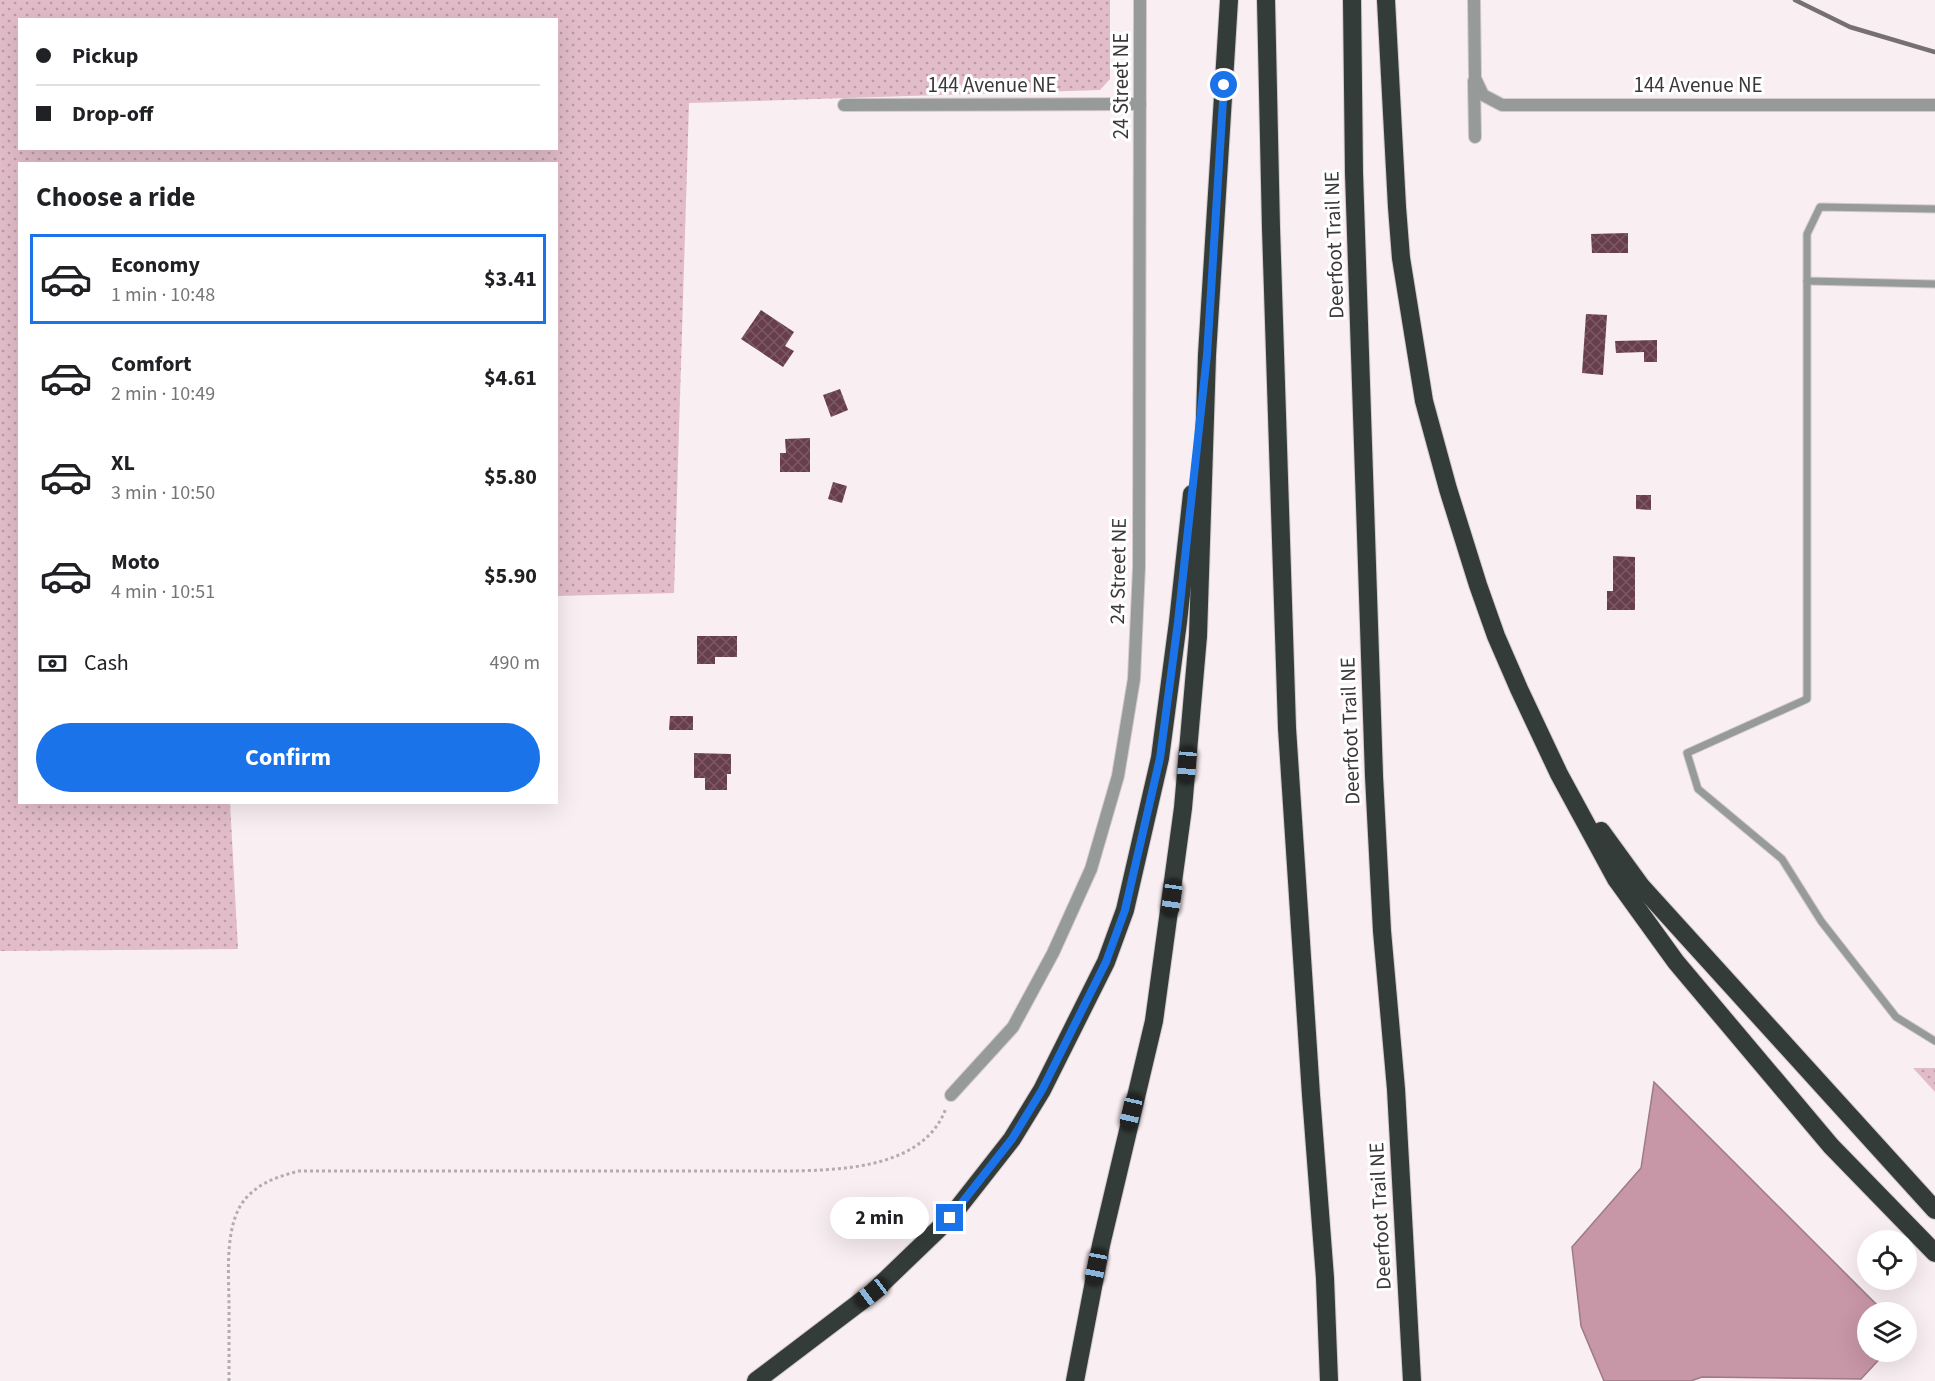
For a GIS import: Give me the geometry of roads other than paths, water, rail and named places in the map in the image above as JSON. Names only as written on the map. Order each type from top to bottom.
[{"type":"highway","points":[[1075,1381],[1101,1245],[1154,1021],[1178,853],[1198,636],[1207,355],[1229,0]]},
{"type":"highway","points":[[1266,0],[1271,251],[1287,728],[1325,1278],[1329,1381]]},
{"type":"highway","name":"Deerfoot Trail NE","points":[[1352,0],[1354,185],[1374,776],[1382,931],[1396,1089],[1412,1381]]},
{"type":"highway","points":[[1386,0],[1401,258],[1424,401],[1448,489],[1496,636],[1559,774],[1616,879],[1676,962],[1831,1146],[1935,1253]]},
{"type":"highway","points":[[756,1381],[872,1293],[957,1210],[1012,1139],[1042,1090],[1106,962],[1125,910],[1160,758],[1178,622],[1207,355]]},
{"type":"highway","points":[[1559,774],[1641,886],[1935,1210]]},
{"type":"street","name":"24 Street NE","points":[[951,1095],[1013,1027],[1053,953],[1091,869],[1118,776],[1134,679],[1139,567],[1140,0]]},
{"type":"street","points":[[1474,0],[1475,137]]},
{"type":"street","name":"144 Avenue NE","points":[[1474,75],[1483,95],[1502,105],[1935,105]]},
{"type":"street","name":"144 Avenue NE","points":[[844,105],[1140,104]]},
{"type":"lane","points":[[1935,208],[1820,207],[1807,234],[1807,699],[1687,753],[1698,789],[1782,860],[1821,921],[1896,1017],[1935,1041]]},
{"type":"lane","points":[[1807,281],[1935,284]]},
{"type":"railway","points":[[1795,0],[1850,27],[1935,52]]}]
